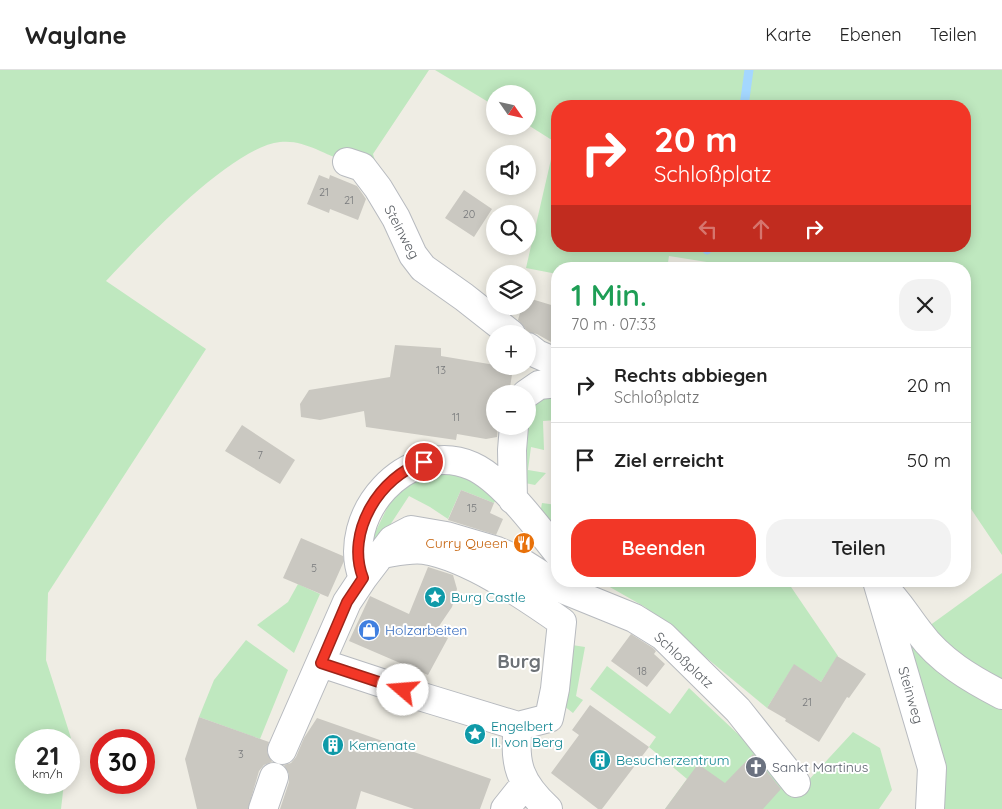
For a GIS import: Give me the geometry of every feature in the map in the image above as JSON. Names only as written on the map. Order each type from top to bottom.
[{"type":"street","name":"Steinweg","points":[[347,162],[362,167],[378,188],[396,218],[413,255],[423,268],[500,325]]},
{"type":"street","points":[[536,353],[551,360]]},
{"type":"street","points":[[536,386],[551,383]]},
{"type":"street","points":[[513,435],[513,500]]},
{"type":"street","points":[[363,578],[357,556],[366,516],[385,487],[396,476],[411,466],[424,462],[442,460],[465,464],[484,473],[513,500],[551,545]]},
{"type":"street","name":"Schloßplatz","points":[[282,750],[347,602],[392,540],[412,530],[426,532],[498,551],[516,559],[551,581]]},
{"type":"street","points":[[321,663],[518,726],[549,718],[555,689],[562,622],[510,588],[460,561],[423,550],[382,554]]},
{"type":"street","name":"Schloßplatz","points":[[560,587],[634,618],[663,636],[738,710],[796,783]]},
{"type":"street","points":[[585,587],[598,602]]},
{"type":"street","name":"Steinweg","points":[[878,587],[932,768],[930,809]]},
{"type":"street","name":"Steinweg","points":[[883,587],[894,597],[919,632],[949,663],[965,675],[1002,695]]},
{"type":"street","points":[[518,726],[515,748],[516,759],[525,784],[548,809]]},
{"type":"street","points":[[263,809],[274,777]]},
{"type":"street","points":[[505,809],[525,784]]},
{"type":"green space","points":[[0,70],[429,70],[373,154],[376,164],[349,162],[297,143],[280,142],[260,148],[213,178],[141,244],[106,281],[206,349],[48,593],[46,660],[68,729],[15,729],[15,794],[63,794],[61,809],[0,809]]},
{"type":"green space","points":[[435,70],[1002,70],[1002,555],[971,509],[971,262],[707,262],[669,256],[668,262],[551,262],[551,273],[536,270],[536,265],[527,265],[529,255],[536,255],[536,225],[551,159],[551,252],[971,252],[971,100],[551,100],[551,139],[536,130],[536,85],[486,85],[486,101]]},
{"type":"green space","points":[[551,394],[551,420],[543,421],[544,450],[531,447],[528,470],[546,473],[535,485],[520,482],[527,435],[536,435],[536,400]]},
{"type":"green space","points":[[424,474],[462,474],[496,499],[494,503],[461,490],[448,519],[409,496],[375,548],[370,543],[390,502],[406,485]]},
{"type":"green space","points":[[542,503],[551,504],[551,527],[546,527],[539,519]]},
{"type":"green space","points":[[1002,573],[1002,809],[930,809],[880,587],[902,587],[929,626]]},
{"type":"green space","points":[[298,584],[320,594],[294,653],[257,625],[288,602]]},
{"type":"green space","points":[[610,587],[791,587],[838,656],[821,682],[794,665],[767,708],[645,607]]},
{"type":"green space","points":[[246,640],[288,670],[260,739],[199,717],[214,680]]},
{"type":"green space","points":[[572,645],[585,647],[576,696],[583,700],[573,713],[564,706]]},
{"type":"green space","points":[[607,666],[670,714],[689,688],[756,751],[805,784],[853,732],[880,748],[892,790],[879,809],[665,809],[687,779],[649,747],[656,737],[590,689]]},
{"type":"building","points":[[319,175],[329,179],[330,175],[357,186],[366,199],[358,220],[330,209],[329,213],[307,204]]},
{"type":"building","points":[[464,190],[486,205],[486,218],[474,237],[445,218]]},
{"type":"building","points":[[536,300],[551,305],[551,342],[536,334],[536,325],[522,325],[518,320],[519,315],[536,315]]},
{"type":"building","points":[[395,345],[441,348],[441,356],[486,364],[486,375],[512,375],[510,385],[486,385],[486,435],[497,435],[497,437],[486,439],[457,434],[456,440],[366,427],[364,411],[320,420],[301,417],[300,404],[309,390],[390,377]]},
{"type":"building","points":[[242,425],[295,460],[280,484],[225,451]]},
{"type":"building","points":[[461,490],[494,503],[490,513],[503,519],[496,535],[448,520]]},
{"type":"building","points":[[301,538],[343,556],[344,561],[328,597],[283,578]]},
{"type":"building","points":[[428,567],[453,575],[457,589],[452,607],[435,632],[448,638],[428,675],[349,641],[370,596],[409,614]]},
{"type":"building","points":[[631,634],[653,648],[656,651],[654,654],[665,664],[647,687],[611,661]]},
{"type":"building","points":[[837,656],[866,674],[849,698],[847,697],[819,742],[767,708],[794,664],[821,682]]},
{"type":"building","name":"Besucherzentrum","points":[[590,705],[649,747],[602,809],[598,809],[551,773],[579,735],[572,730]]},
{"type":"building","points":[[199,717],[269,742],[267,752],[272,762],[264,765],[259,771],[248,809],[197,809],[185,759]]},
{"type":"building","points":[[317,718],[491,779],[480,809],[414,809],[361,791],[356,809],[280,809],[289,782],[289,774],[284,765],[291,763],[296,757],[304,738]]},
{"type":"building","name":"Sankt Martinus","points":[[753,754],[781,789],[763,809],[665,809],[698,764],[725,783]]},
{"type":"waterway","points":[[745,100],[749,70]]},
{"type":"place","name":"Curry Queen","points":[[524,543]]},
{"type":"place","name":"Burg Castle","points":[[435,597]]},
{"type":"place","name":"Holzarbeiten","points":[[369,630]]},
{"type":"place","name":"Engelbert II. von Berg","points":[[475,734]]},
{"type":"place","name":"Kemenate","points":[[333,745]]},
{"type":"place","name":"Besucherzentrum","points":[[600,760]]},
{"type":"place","name":"Sankt Martinus","points":[[756,767]]},
{"type":"district","name":"Burg","points":[[519,661]]},
{"type":"route","points":[[403,690],[321,663],[347,602],[363,578],[357,556],[366,516],[374,501],[396,476],[411,466],[424,462]]}]
